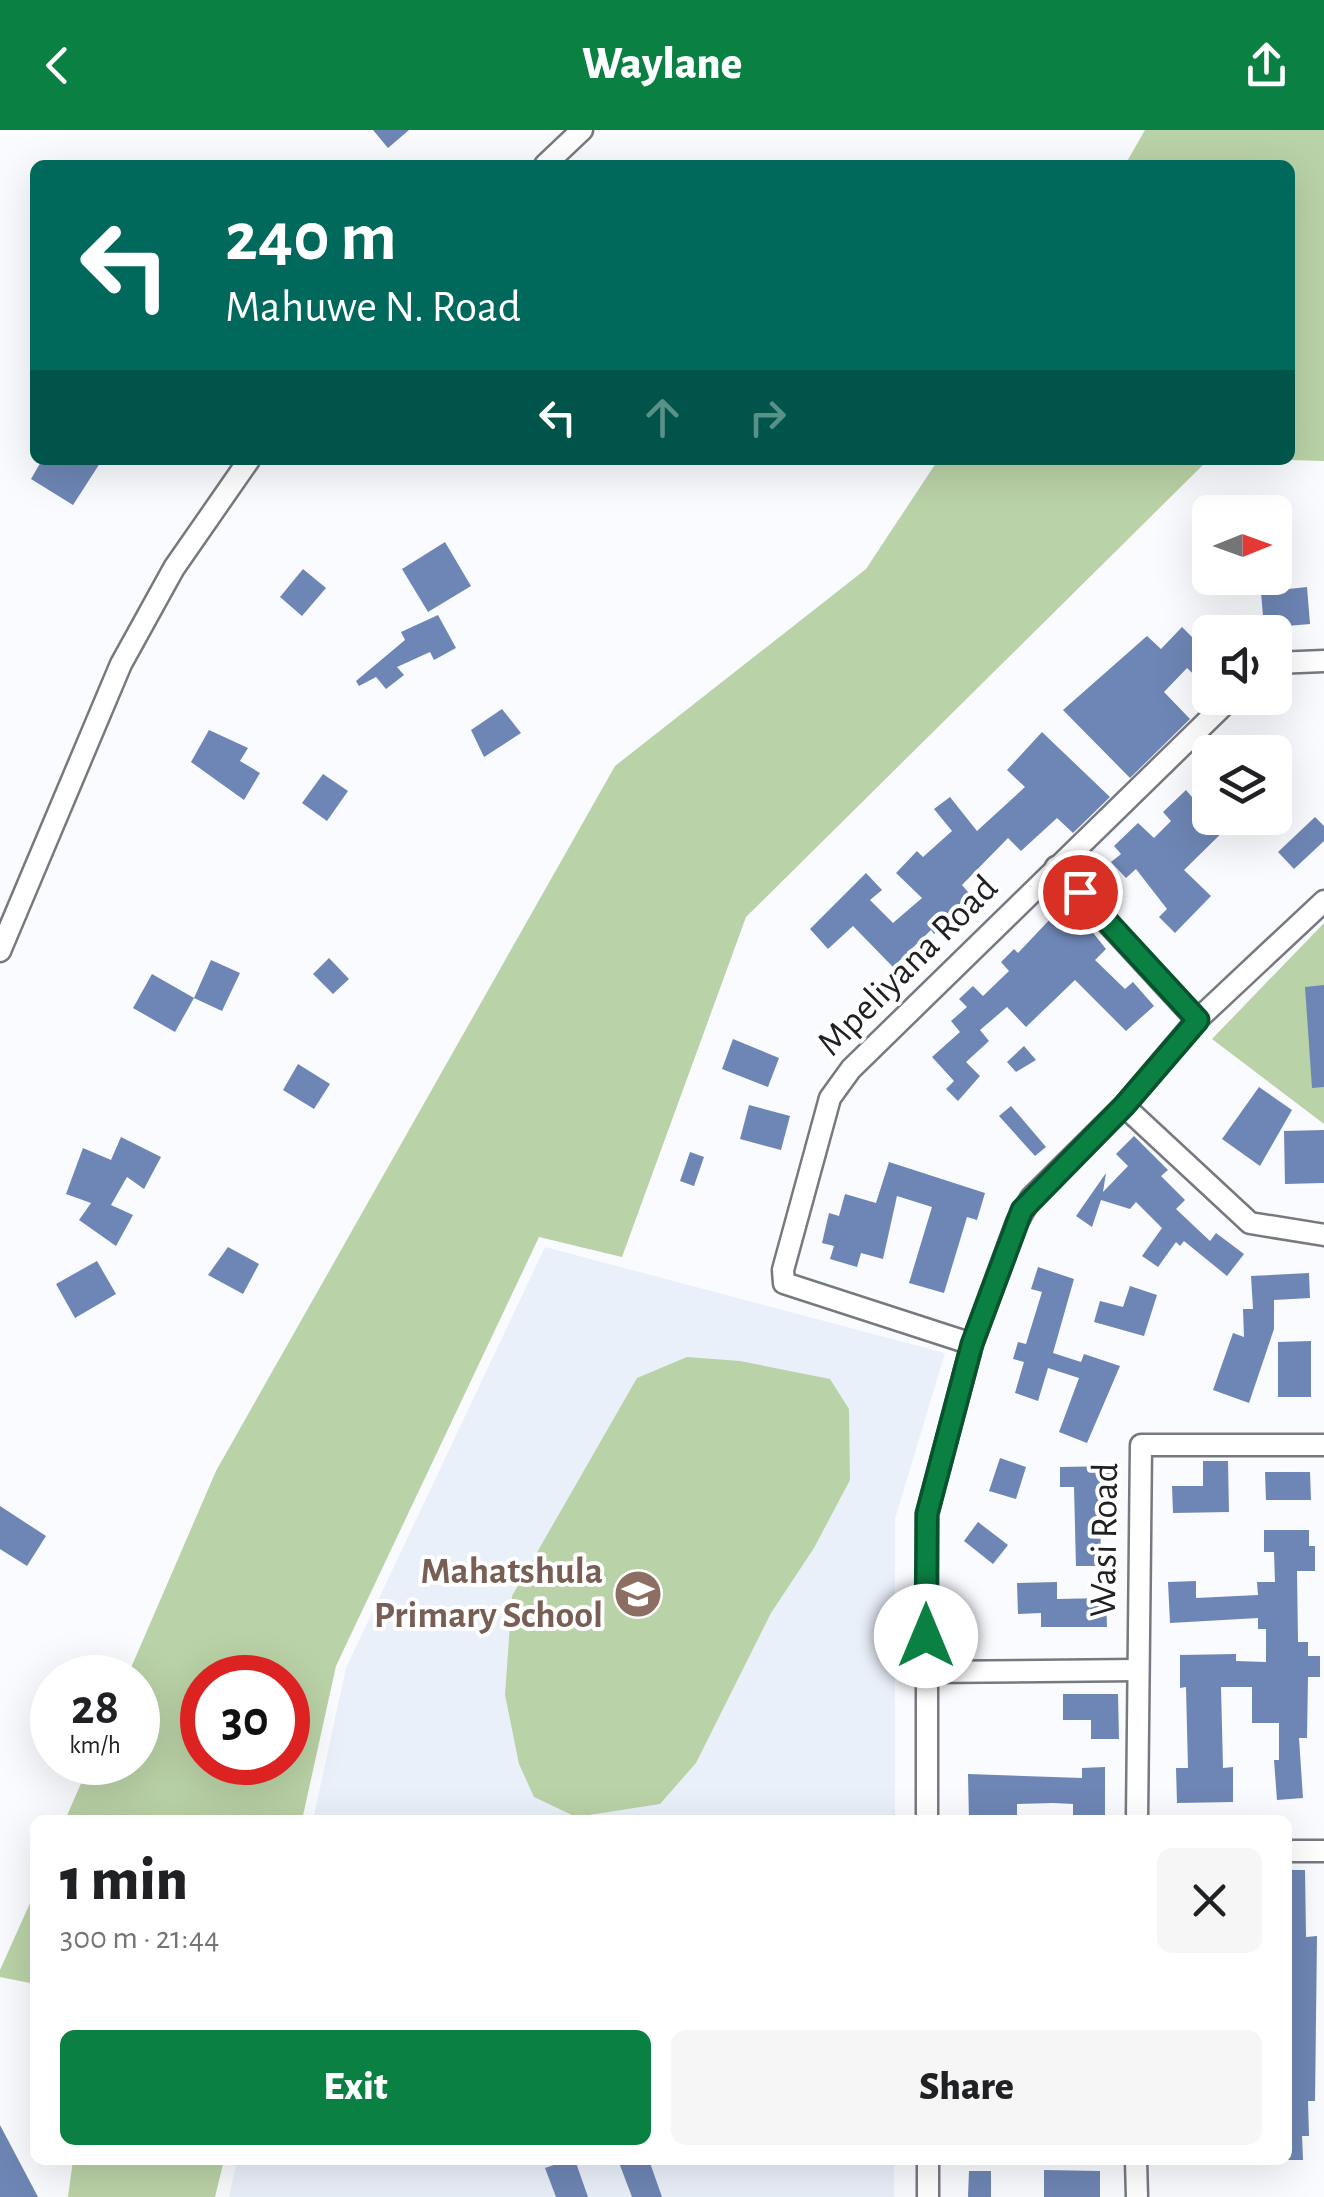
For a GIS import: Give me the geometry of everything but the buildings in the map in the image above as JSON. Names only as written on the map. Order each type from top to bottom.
[{"type":"street","points":[[550,160],[582,130]]},
{"type":"street","points":[[0,951],[121,664],[174,568],[246,465]]},
{"type":"street","points":[[1292,663],[1324,662]]},
{"type":"street","name":"Mpeliyana Road","points":[[972,1344],[788,1287],[783,1270],[830,1098],[840,1080],[1213,715]]},
{"type":"street","points":[[1056,867],[1198,1020]]},
{"type":"street","points":[[927,1815],[927,1514],[972,1344],[1022,1210],[1124,1106],[1198,1020],[1324,900]]},
{"type":"street","points":[[1124,1106],[1250,1223],[1324,1235]]},
{"type":"street","name":"Wasi Road","points":[[1137,1815],[1142,1444],[1324,1445]]},
{"type":"street","points":[[926,1672],[1138,1670]]},
{"type":"street","points":[[1292,1851],[1324,1851]]},
{"type":"street","points":[[928,2165],[928,2197]]},
{"type":"street","points":[[1136,2165],[1137,2197]]},
{"type":"shaded area","name":"Mahatshula Primary School","points":[[545,1247],[945,1353],[895,1519],[895,1815],[314,1815],[346,1668]]},
{"type":"shaded area","points":[[236,2165],[894,2165],[894,2197],[229,2197]]},
{"type":"green space","points":[[1145,130],[1324,130],[1324,461],[1295,460],[1295,160],[1128,160]]},
{"type":"green space","points":[[935,465],[1203,465],[746,917],[622,1257],[539,1237],[336,1666],[310,1784],[310,1655],[180,1655],[180,1785],[310,1785],[303,1815],[67,1815],[80,1785],[160,1785],[160,1655],[137,1655],[216,1471],[615,766],[866,569]]},
{"type":"green space","points":[[1324,923],[1324,1124],[1212,1039]]},
{"type":"green space","points":[[687,1357],[740,1361],[830,1379],[849,1409],[850,1480],[814,1548],[771,1613],[696,1763],[660,1804],[572,1815],[534,1797],[519,1764],[505,1695],[512,1596],[637,1378]]},
{"type":"green space","points":[[30,1903],[30,1983],[0,1977]]},
{"type":"green space","points":[[72,2165],[223,2165],[215,2197],[68,2197]]},
{"type":"place","name":"Mahatshula Primary School","points":[[638,1594]]},
{"type":"route","points":[[926,1636],[927,1514],[972,1344],[1022,1210],[1124,1106],[1198,1020],[1080,892]]}]
